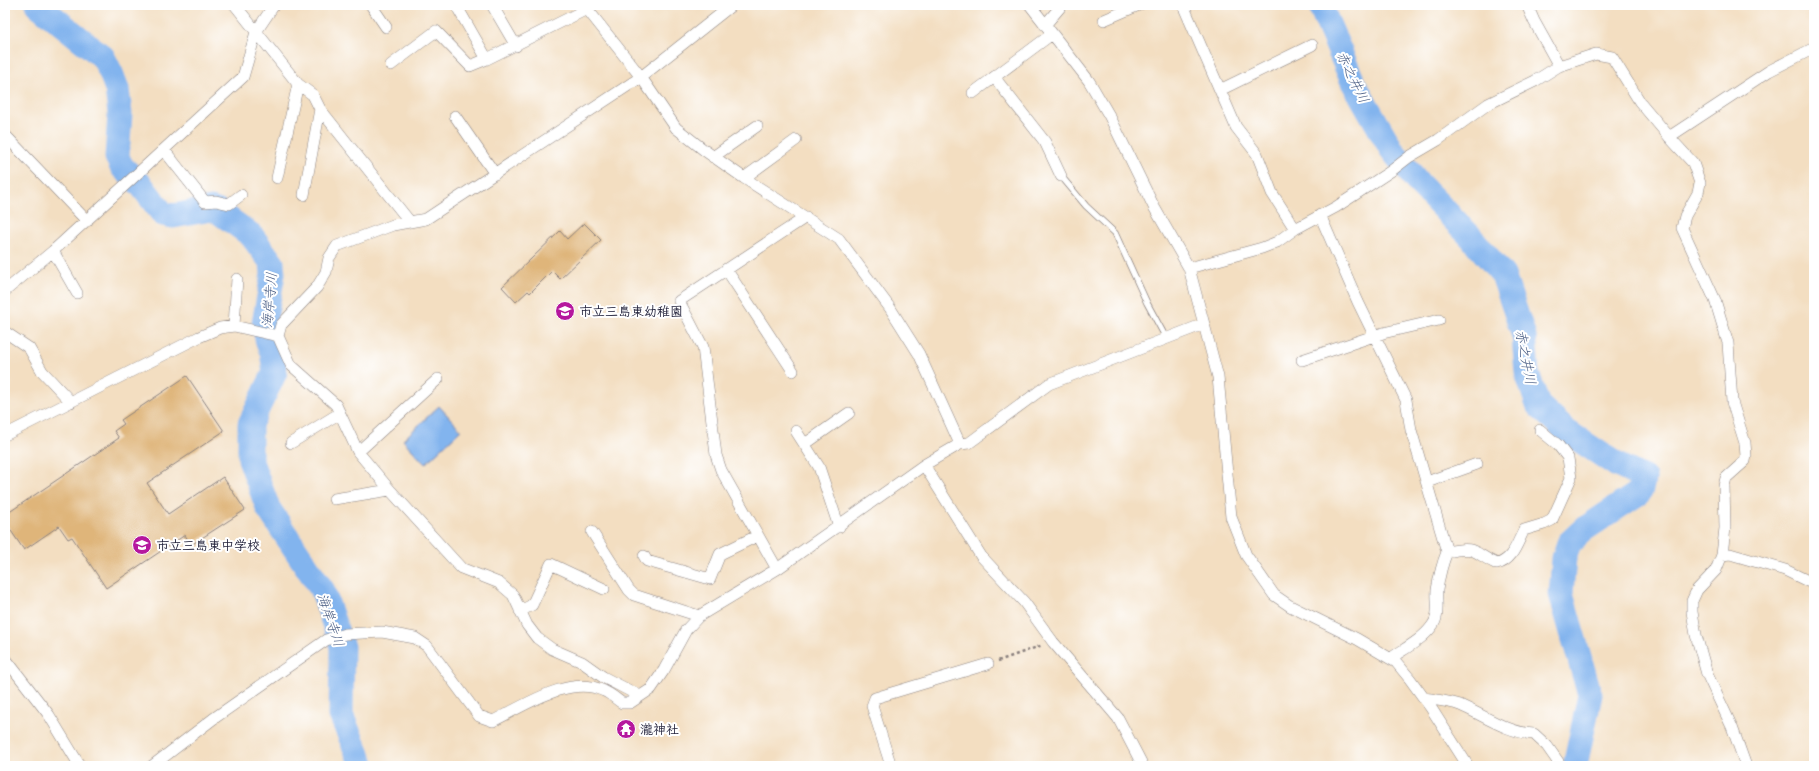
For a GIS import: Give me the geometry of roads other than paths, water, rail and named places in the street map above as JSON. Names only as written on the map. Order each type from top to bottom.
[{"type":"street","points":[[235,5],[298,84],[313,95],[320,109],[410,222]]},
{"type":"street","points":[[5,291],[87,221],[243,77],[256,32],[274,5]]},
{"type":"street","points":[[371,5],[386,27]]},
{"type":"street","points":[[456,5],[487,59]]},
{"type":"street","points":[[492,5],[516,46]]},
{"type":"street","points":[[275,335],[281,325],[317,287],[326,272],[329,258],[337,246],[393,225],[426,218],[641,77],[732,5]]},
{"type":"street","points":[[1030,5],[1089,80],[1110,117],[1154,207],[1189,268],[1218,377],[1231,517],[1246,555],[1274,595],[1290,606],[1357,639],[1391,658],[1410,679],[1424,698],[1468,766]]},
{"type":"street","points":[[1045,25],[1062,5]]},
{"type":"street","points":[[1104,20],[1139,5]]},
{"type":"street","points":[[1184,5],[1236,127],[1257,154],[1272,193],[1296,229]]},
{"type":"street","points":[[1527,5],[1534,22],[1559,66]]},
{"type":"street","points":[[391,65],[436,31],[470,66],[516,46],[586,7],[641,77],[676,128],[713,157],[839,239],[890,308],[919,354],[960,444]]},
{"type":"street","points":[[973,93],[1052,34]]},
{"type":"street","points":[[1220,90],[1312,45]]},
{"type":"street","points":[[1669,137],[1770,71],[1814,48]]},
{"type":"street","points":[[1189,268],[1262,248],[1277,242],[1296,229],[1336,207],[1391,171],[1409,157],[1438,140],[1488,104],[1535,81],[1559,66],[1596,54],[1612,57],[1640,102],[1693,163],[1700,183],[1698,193],[1685,216],[1682,228],[1717,307],[1728,344],[1732,402],[1745,444],[1746,456],[1745,461],[1726,478],[1724,486],[1725,528],[1722,555],[1716,570],[1697,590],[1692,601],[1692,612],[1696,635],[1707,674],[1732,727],[1746,766]]},
{"type":"street","points":[[994,77],[1045,142],[1061,176]]},
{"type":"street","points":[[277,178],[298,84]]},
{"type":"street","points":[[304,195],[320,109]]},
{"type":"street","points":[[455,116],[495,174]]},
{"type":"street","points":[[713,157],[756,126]]},
{"type":"street","points":[[5,135],[87,221]]},
{"type":"street","points":[[744,178],[796,140]]},
{"type":"street","points":[[164,150],[205,202],[216,201],[229,204],[241,195]]},
{"type":"street","points":[[1320,215],[1358,302],[1406,400],[1411,430],[1447,552],[1442,562],[1437,590],[1436,619],[1433,626],[1391,658]]},
{"type":"street","points":[[777,569],[721,470],[716,455],[702,347],[679,301],[806,217]]},
{"type":"street","points":[[53,251],[77,293]]},
{"type":"street","points":[[726,269],[793,371]]},
{"type":"street","points":[[234,326],[237,279]]},
{"type":"street","points":[[1302,360],[1375,337],[1383,333],[1439,320]]},
{"type":"street","points":[[152,766],[213,719],[332,637],[346,634],[382,632],[415,638],[427,646],[479,716],[493,721],[560,688],[580,685],[604,691],[622,704],[630,703],[651,689],[664,670],[686,630],[699,616],[777,569],[839,527],[924,465],[960,444],[969,443],[1049,384],[1204,324]]},
{"type":"street","points":[[5,435],[199,337],[220,328],[234,326],[275,335],[291,365],[336,406],[358,452],[390,490],[461,568],[499,583],[513,595],[527,625],[537,638],[552,649],[582,662],[603,677],[640,696]]},
{"type":"street","points":[[5,332],[29,348],[42,371],[71,402]]},
{"type":"street","points":[[358,452],[438,379]]},
{"type":"street","points":[[290,443],[340,413]]},
{"type":"street","points":[[805,444],[849,413]]},
{"type":"street","points":[[1447,552],[1464,548],[1474,550],[1497,564],[1505,562],[1511,555],[1524,530],[1552,520],[1571,478],[1568,458],[1558,445],[1540,430]]},
{"type":"street","points":[[796,431],[819,467],[839,527]]},
{"type":"street","points":[[1427,482],[1477,464]]},
{"type":"street","points":[[924,465],[981,556],[1024,602],[1053,642],[1118,718],[1143,766]]},
{"type":"street","points":[[334,499],[390,490]]},
{"type":"street","points":[[592,532],[629,590],[634,595],[699,616]]},
{"type":"street","points":[[644,556],[647,561],[710,579],[720,554],[757,536]]},
{"type":"street","points":[[1722,555],[1730,554],[1785,570],[1814,584]]},
{"type":"street","points":[[520,611],[532,605],[551,564],[604,590]]},
{"type":"street","points":[[5,658],[49,715],[80,766]]},
{"type":"street","points":[[891,766],[872,706],[875,698],[988,664]]},
{"type":"street","points":[[1424,698],[1458,704],[1511,729],[1525,734],[1534,734],[1547,746],[1560,766]]},
{"type":"lane","points":[[1061,176],[1086,206],[1115,233],[1147,303],[1166,338]]},
{"type":"water","points":[[439,406],[461,430],[425,464],[403,440]]},
{"type":"waterway","name":"海岸寺川","points":[[38,5],[103,57],[117,89],[120,114],[117,157],[122,167],[141,185],[163,214],[173,216],[211,209],[219,212],[251,235],[272,263],[273,274],[264,324],[268,343],[272,352],[275,372],[250,424],[250,459],[268,508],[323,591],[342,647],[341,715],[363,766]]},
{"type":"waterway","name":"赤之井川","points":[[1320,5],[1353,82],[1392,150],[1420,185],[1471,237],[1503,275],[1524,336],[1527,373],[1538,405],[1566,431],[1617,465],[1644,478],[1640,492],[1583,530],[1569,543],[1564,558],[1561,594],[1590,695],[1575,766]]},
{"type":"place","name":"市立三島東幼稚園","points":[[565,311]]},
{"type":"place","name":"市立三島東中学校","points":[[142,545]]},
{"type":"place","name":"瀧神社","points":[[626,729]]}]
